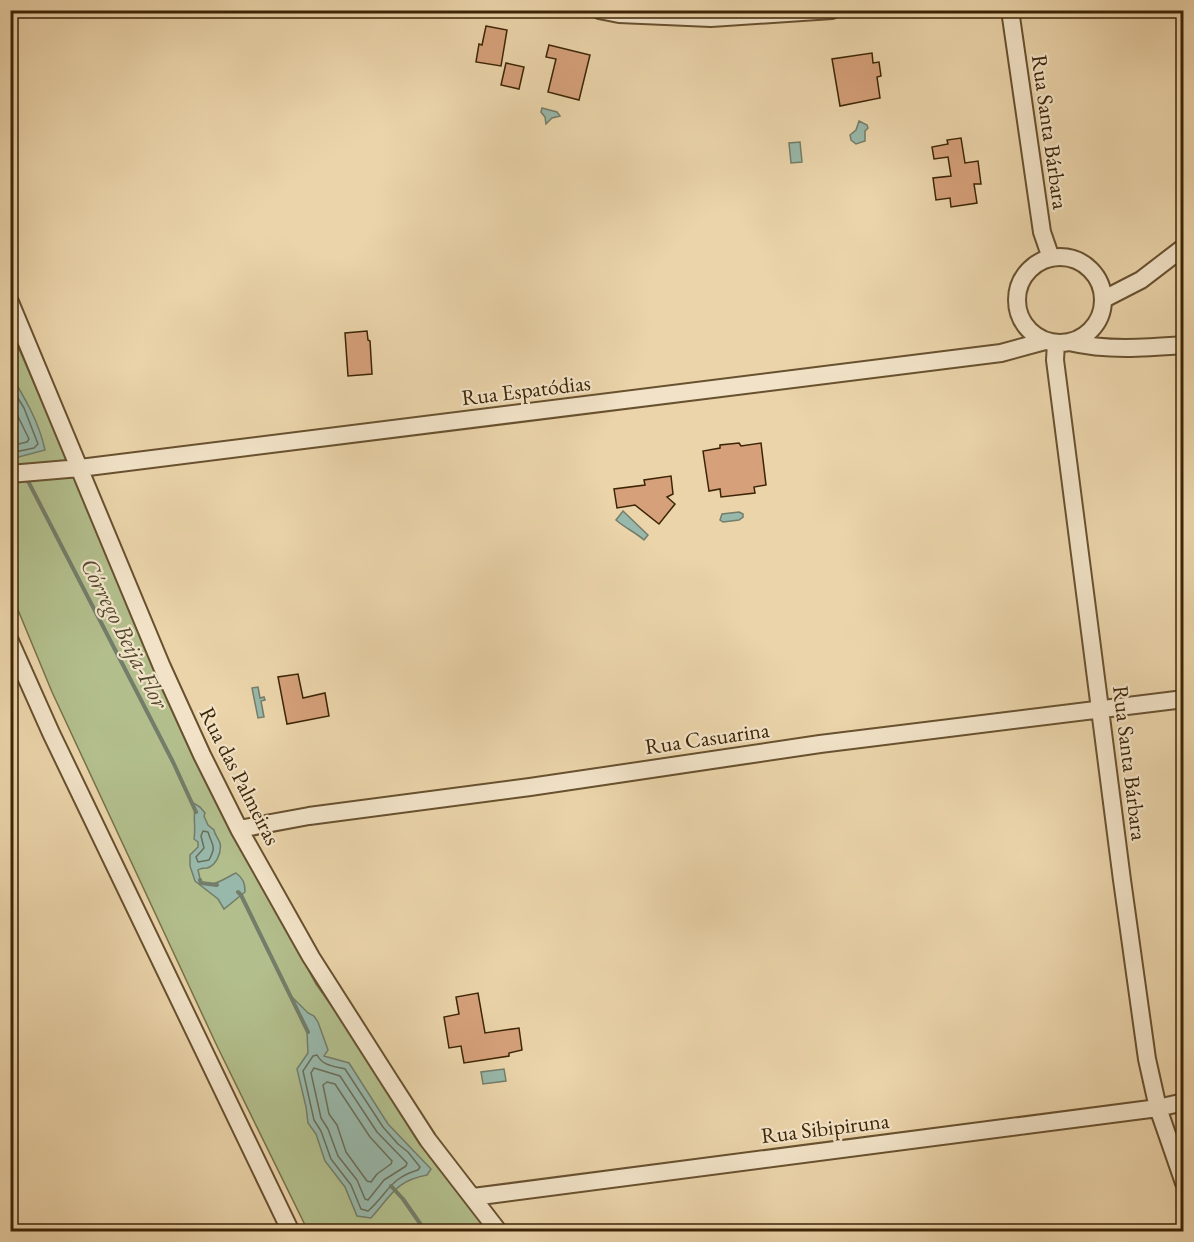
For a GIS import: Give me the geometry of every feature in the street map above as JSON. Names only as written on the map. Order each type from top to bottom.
[{"type":"street","points":[[599,10],[619,14],[711,18],[832,10]]},
{"type":"street","name":"Rua Santa Bárbara","points":[[1010,10],[1042,232],[1051,258]]},
{"type":"street","points":[[1104,299],[1141,280],[1182,248]]},
{"type":"street","points":[[1057,342],[1081,337],[1092,329],[1099,318],[1104,299],[1097,279],[1089,269],[1071,260],[1051,258],[1027,272],[1020,284],[1017,298],[1018,312],[1024,324],[1033,334],[1057,342],[1089,347],[1137,348],[1184,345]]},
{"type":"street","name":"Rua das Palmeiras","points":[[10,302],[162,667],[239,829],[311,957],[384,1072],[428,1140],[499,1232]]},
{"type":"street","name":"Rua Santa Bárbara","points":[[1057,342],[1055,360],[1147,1059],[1158,1108],[1184,1183]]},
{"type":"street","name":"Rua Espatódias","points":[[10,474],[80,468],[1002,353],[1057,342]]},
{"type":"street","points":[[10,641],[51,734],[291,1232]]},
{"type":"street","name":"Rua Casuarina","points":[[239,829],[309,816],[530,787],[820,744],[1184,699]]},
{"type":"street","name":"Rua Sibipiruna","points":[[473,1197],[1158,1108],[1184,1102]]},
{"type":"green space","points":[[10,328],[204,775],[316,984],[491,1231],[308,1231],[217,1046],[52,692],[11,593]]},
{"type":"water","points":[[542,108],[557,112],[560,116],[552,118],[546,124],[541,112]]},
{"type":"water","points":[[859,121],[868,128],[865,131],[865,141],[856,144],[851,140],[850,135],[856,130]]},
{"type":"water","points":[[800,142],[802,162],[791,163],[789,143]]},
{"type":"water","points":[[10,374],[35,420],[45,450],[11,459]]},
{"type":"water","points":[[623,511],[648,535],[644,540],[616,520]]},
{"type":"water","points":[[739,512],[743,514],[743,517],[739,520],[723,522],[720,520],[722,514]]},
{"type":"water","points":[[258,687],[260,698],[264,697],[265,700],[261,701],[264,717],[258,718],[252,688]]},
{"type":"water","points":[[190,801],[205,813],[208,825],[214,830],[220,843],[216,862],[210,867],[198,870],[201,883],[214,883],[236,873],[244,883],[245,892],[224,909],[218,899],[195,881],[190,866],[190,855],[198,847],[198,842],[194,839],[195,808]]},
{"type":"water","points":[[291,996],[318,1022],[328,1050],[324,1056],[349,1063],[388,1124],[431,1169],[427,1175],[400,1185],[371,1218],[357,1216],[345,1187],[325,1161],[316,1134],[308,1123],[297,1069],[308,1053],[307,1032]]},
{"type":"water","points":[[504,1069],[506,1081],[483,1084],[481,1072]]},
{"type":"building","points":[[486,26],[507,30],[501,66],[476,62],[479,44],[482,45]]},
{"type":"building","points":[[549,45],[590,55],[579,100],[548,92],[556,59],[546,57]]},
{"type":"building","points":[[872,53],[873,63],[879,62],[881,76],[877,77],[880,98],[840,106],[832,59]]},
{"type":"building","points":[[506,63],[524,67],[519,89],[501,85]]},
{"type":"building","points":[[961,138],[965,163],[978,161],[981,184],[974,184],[977,203],[951,207],[950,198],[936,200],[933,178],[951,176],[948,157],[934,159],[932,147],[948,144],[947,140]]},
{"type":"building","points":[[367,331],[370,341],[372,374],[348,376],[345,333]]},
{"type":"building","points":[[739,443],[741,446],[761,443],[766,485],[754,487],[755,493],[721,497],[720,489],[709,491],[703,451],[720,448],[720,445]]},
{"type":"building","points":[[671,476],[673,494],[667,497],[675,504],[659,524],[635,505],[617,508],[614,489],[645,485],[644,480]]},
{"type":"building","points":[[298,674],[303,698],[325,693],[329,716],[287,724],[278,677]]},
{"type":"building","points":[[478,993],[485,1033],[519,1028],[522,1050],[509,1053],[509,1056],[464,1063],[461,1046],[449,1048],[444,1017],[459,1014],[456,997]]},
{"type":"waterway","name":"Córrego Beija-Flor","points":[[28,481],[173,762],[196,812]]},
{"type":"waterway","points":[[200,880],[201,883],[217,885]]},
{"type":"waterway","name":"Córrego Beija-Flor","points":[[238,892],[308,1032]]},
{"type":"waterway","name":"Córrego Beija-Flor","points":[[391,1186],[426,1232]]}]
